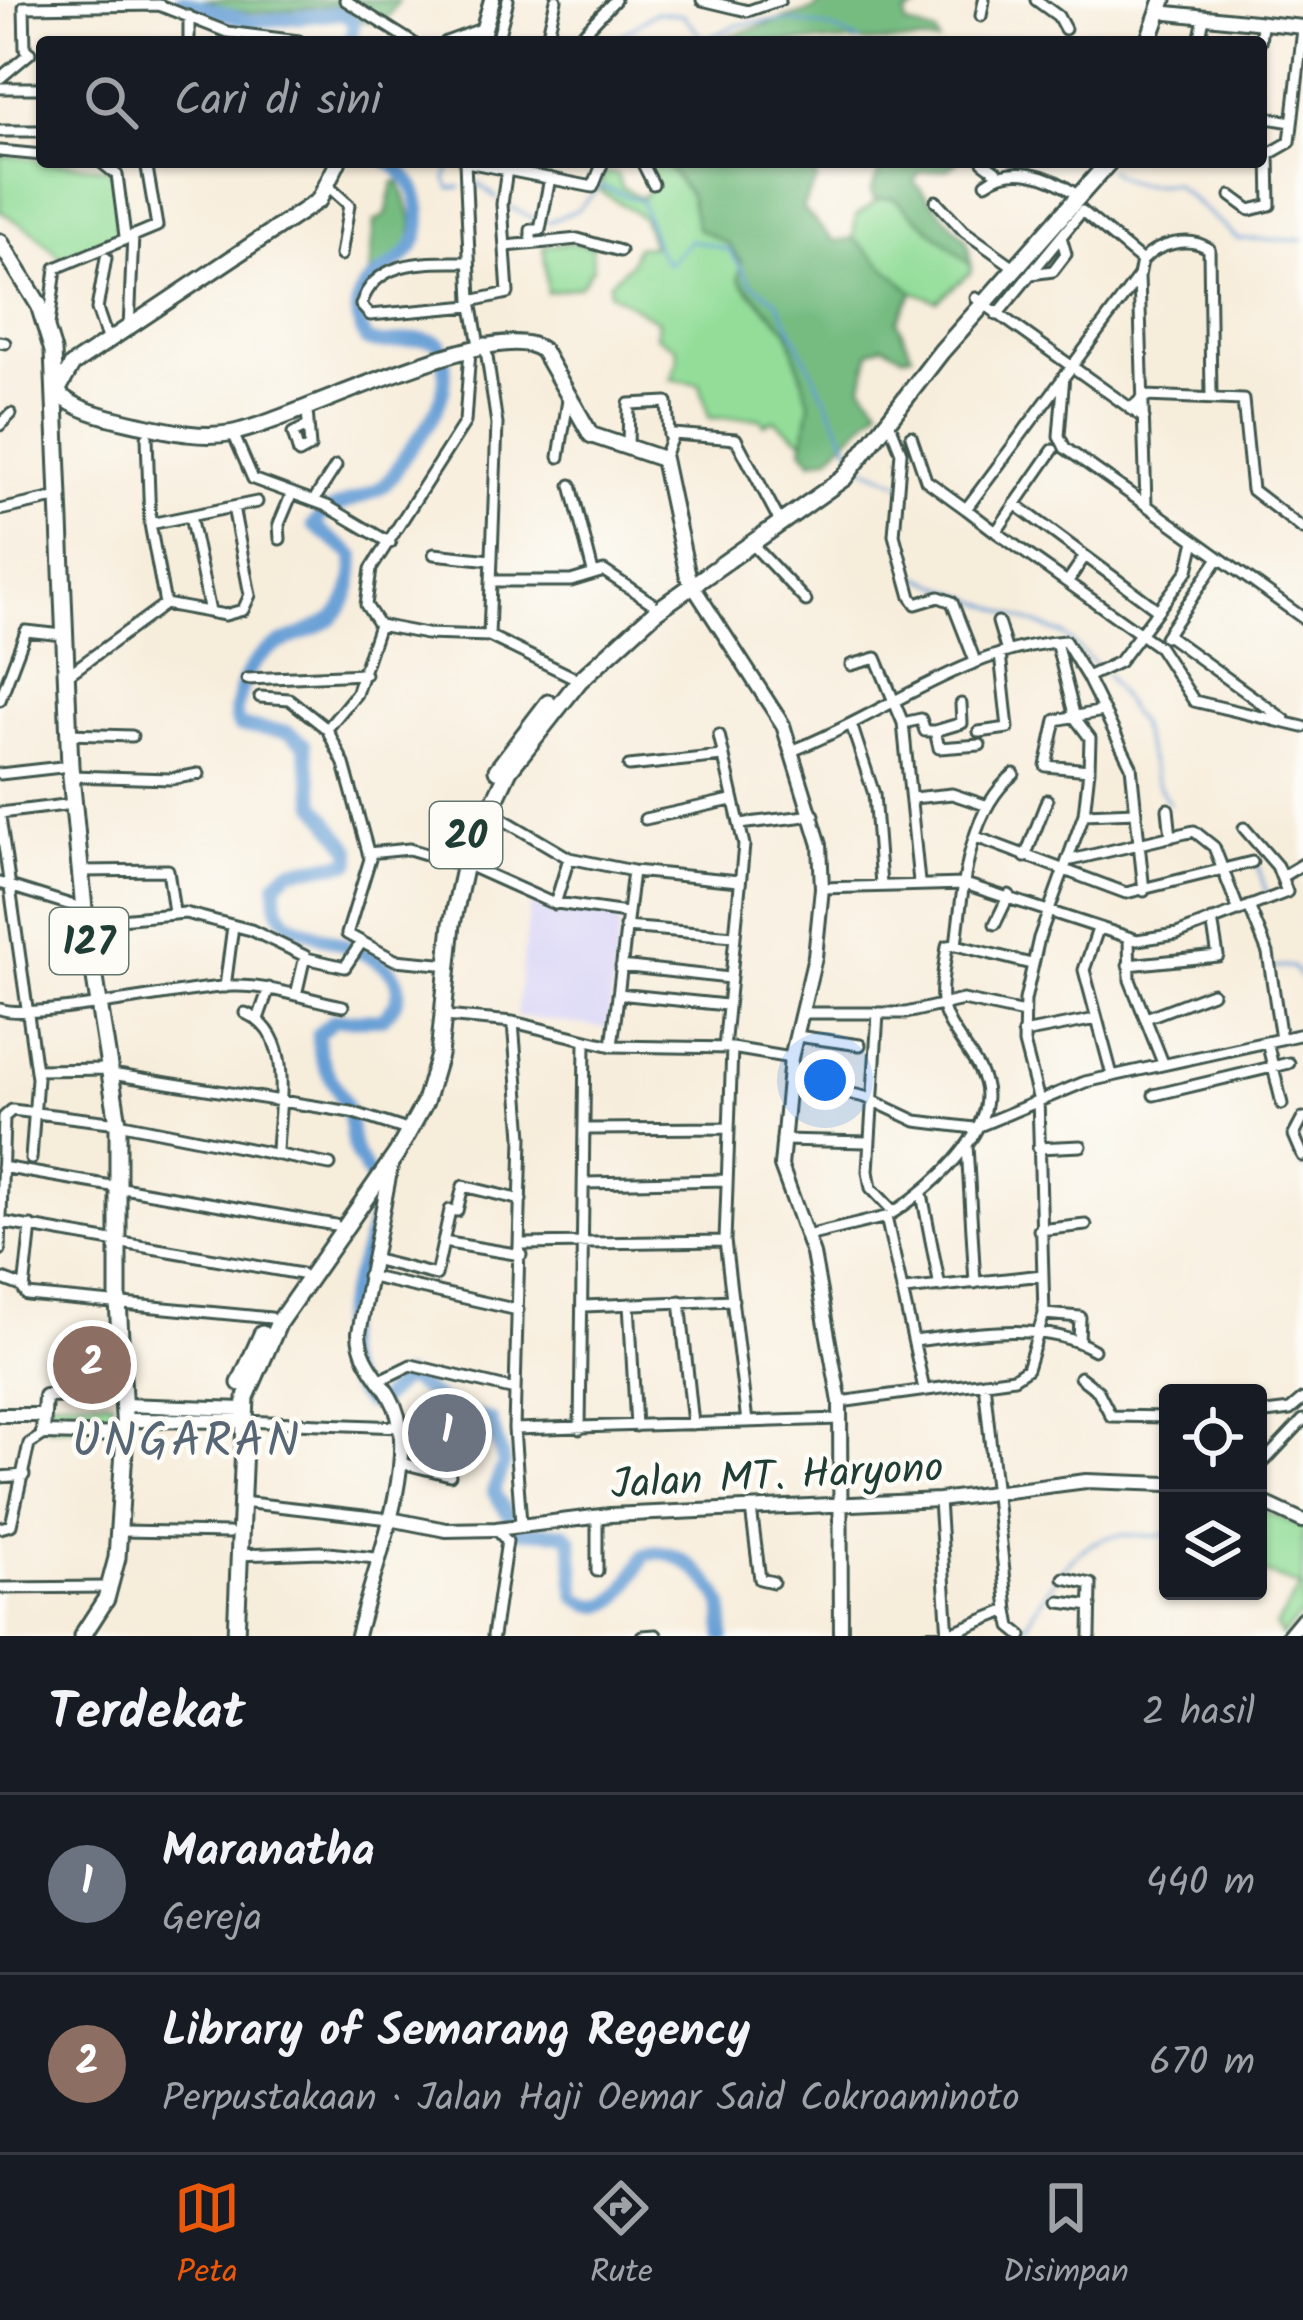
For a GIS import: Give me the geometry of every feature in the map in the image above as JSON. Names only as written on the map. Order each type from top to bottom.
[{"type":"main road","points":[[482,35],[485,5]]},
{"type":"main road","points":[[1151,36],[1166,6]]},
{"type":"main road","points":[[1158,36],[1166,6]]},
{"type":"main road","points":[[336,168],[328,186],[289,224],[72,365],[57,392],[67,401],[114,418],[196,435],[233,433],[307,418],[450,353],[518,340],[538,346],[596,439],[663,459],[690,581]]},
{"type":"main road","name":"20","points":[[236,1636],[238,1415],[279,1322],[432,1085],[460,863],[515,761],[579,681],[690,581],[858,457],[905,382],[985,306],[1010,264],[1098,168]]},
{"type":"main road","name":"20","points":[[227,1636],[238,1415],[249,1358],[335,1225],[375,1183],[429,1065],[439,964],[460,863],[502,763],[571,676],[652,603],[753,545],[830,492],[1099,168]]},
{"type":"main road","name":"127","points":[[0,242],[28,283],[51,343],[57,392],[70,771],[85,915],[118,1123],[122,1532],[110,1587],[82,1636]]},
{"type":"main road","points":[[51,343],[60,362],[72,365]]},
{"type":"street","points":[[345,0],[402,36]]},
{"type":"street","points":[[499,36],[508,0]]},
{"type":"street","points":[[547,36],[556,0]]},
{"type":"street","points":[[581,36],[615,0]]},
{"type":"street","points":[[702,0],[748,11],[780,0]]},
{"type":"street","points":[[982,16],[984,0]]},
{"type":"street","points":[[1036,0],[1058,16],[1065,29]]},
{"type":"street","points":[[0,78],[28,56],[24,7],[160,5],[225,36]]},
{"type":"street","points":[[1166,6],[1204,18],[1303,28],[1296,114],[1288,145],[1269,154],[1268,208],[1246,209],[1231,196]]},
{"type":"street","points":[[189,16],[189,36]]},
{"type":"street","points":[[1200,36],[1204,18]]},
{"type":"street","points":[[1261,36],[1262,26]]},
{"type":"street","points":[[25,49],[36,48]]},
{"type":"street","points":[[0,88],[36,88]]},
{"type":"street","points":[[0,131],[36,131]]},
{"type":"street","points":[[1290,136],[1303,138]]},
{"type":"street","points":[[0,152],[36,155]]},
{"type":"street","points":[[108,168],[117,175],[129,236],[129,329]]},
{"type":"street","points":[[51,343],[56,268],[157,226],[147,168]]},
{"type":"street","points":[[466,168],[471,303],[496,410],[489,636]]},
{"type":"street","points":[[501,168],[594,187],[601,168]]},
{"type":"street","points":[[645,168],[653,184]]},
{"type":"street","points":[[991,168],[1001,175]]},
{"type":"street","points":[[468,262],[405,264],[371,285],[361,304],[370,315],[507,295],[502,202],[507,169]]},
{"type":"street","points":[[986,183],[1001,175],[1043,175],[1074,193]]},
{"type":"street","points":[[531,243],[531,230],[541,224],[550,178]]},
{"type":"street","points":[[328,186],[349,205],[341,255]]},
{"type":"street","points":[[936,201],[964,231],[1010,264]]},
{"type":"street","points":[[1142,261],[1084,210],[1031,274],[985,306],[1066,371],[1144,418]]},
{"type":"street","points":[[506,246],[585,239],[620,251]]},
{"type":"street","points":[[1146,505],[1139,276],[1142,261],[1173,244],[1196,242],[1209,249],[1211,395]]},
{"type":"street","points":[[106,258],[98,309],[108,341]]},
{"type":"street","points":[[966,509],[1139,276]]},
{"type":"street","points":[[478,345],[465,422],[371,569],[366,605],[379,625],[426,634],[489,636],[571,676]]},
{"type":"street","points":[[996,532],[1059,449],[1066,371]]},
{"type":"street","points":[[1130,409],[1145,396],[1233,396],[1246,404],[1252,490],[1303,529]]},
{"type":"street","points":[[559,458],[568,400]]},
{"type":"street","points":[[628,447],[629,404],[668,402],[669,436],[663,459]]},
{"type":"street","points":[[0,425],[10,414]]},
{"type":"street","points":[[890,422],[900,442],[894,535],[910,597],[916,604],[939,597],[952,602],[975,661]]},
{"type":"street","points":[[233,433],[253,479],[328,506],[390,543]]},
{"type":"street","points":[[669,436],[739,441],[778,518]]},
{"type":"street","points":[[910,436],[926,479],[1159,647],[1199,704],[1303,728]]},
{"type":"street","points":[[147,437],[150,524],[165,604]]},
{"type":"street","points":[[1059,449],[1303,618]]},
{"type":"street","points":[[314,500],[336,466]]},
{"type":"street","points":[[571,485],[593,572]]},
{"type":"street","points":[[280,539],[279,524],[292,493]]},
{"type":"street","points":[[0,510],[59,497]]},
{"type":"street","points":[[150,524],[257,502]]},
{"type":"street","points":[[1015,504],[1158,610]]},
{"type":"street","points":[[165,604],[238,614],[250,601],[233,507]]},
{"type":"street","points":[[190,516],[210,612]]},
{"type":"street","points":[[1097,674],[1141,634],[1188,570],[1195,541]]},
{"type":"street","points":[[753,545],[806,601]]},
{"type":"street","points":[[434,554],[491,560]]},
{"type":"street","points":[[1068,581],[1085,556]]},
{"type":"street","points":[[1159,647],[1219,558]]},
{"type":"street","points":[[491,581],[571,581],[593,572],[616,575],[652,603]]},
{"type":"street","points":[[690,581],[770,702],[794,751],[814,815],[822,888],[806,1012],[791,1058],[781,1173],[807,1236],[840,1402],[841,1636]]},
{"type":"street","points":[[65,677],[121,641],[165,604]]},
{"type":"street","points":[[979,732],[1008,728],[998,622]]},
{"type":"street","points":[[327,730],[348,707],[365,674],[379,625]]},
{"type":"street","points":[[0,700],[25,632],[63,635]]},
{"type":"street","points":[[1167,635],[1289,723]]},
{"type":"street","points":[[794,751],[852,727],[922,682],[975,661],[1050,643],[1071,645],[1097,674],[1103,711],[1131,766],[1144,891]]},
{"type":"street","points":[[840,1402],[1023,1373],[1037,1336],[1043,1314],[1038,1097],[1023,1033],[1024,1013],[1031,964],[1084,814],[1090,738],[1075,718],[1050,643]]},
{"type":"street","points":[[851,665],[875,657],[904,723],[919,882]]},
{"type":"street","points":[[247,679],[365,674]]},
{"type":"street","points":[[260,697],[298,703],[327,730],[342,758],[368,853],[367,882],[347,931],[395,960],[439,964]]},
{"type":"street","points":[[961,704],[962,746]]},
{"type":"street","points":[[1089,770],[1046,766],[1054,721],[1103,711]]},
{"type":"street","points":[[904,723],[921,719],[925,731],[961,724]]},
{"type":"street","points":[[852,727],[874,794],[881,885]]},
{"type":"street","points":[[935,731],[937,748],[980,745]]},
{"type":"street","points":[[68,734],[132,736]]},
{"type":"street","points":[[719,735],[740,824],[726,1005],[725,1241],[747,1422]]},
{"type":"street","points":[[629,766],[722,756]]},
{"type":"street","points":[[0,774],[70,771],[170,779],[199,774]]},
{"type":"street","points":[[956,945],[976,837],[988,806],[1014,774]]},
{"type":"street","points":[[913,798],[952,794],[988,806]]},
{"type":"street","points":[[645,819],[731,800]]},
{"type":"street","points":[[1025,857],[1047,800]]},
{"type":"street","points":[[31,1159],[36,1070],[4,884],[0,815],[73,804]]},
{"type":"street","points":[[1168,809],[1171,837]]},
{"type":"street","points":[[487,810],[569,858],[633,871],[739,880]]},
{"type":"street","points":[[1084,814],[1136,812]]},
{"type":"street","points":[[740,824],[814,815]]},
{"type":"street","points":[[822,888],[965,884],[1009,895],[1129,940],[1168,937],[1284,896],[1283,876],[1244,827]]},
{"type":"street","points":[[1071,860],[1199,833],[1214,847],[1268,952],[1281,1039]]},
{"type":"street","points":[[976,837],[1120,892],[1144,891],[1252,862]]},
{"type":"street","points":[[368,853],[409,848],[460,863],[555,904],[626,913]]},
{"type":"street","points":[[555,904],[569,858]]},
{"type":"street","points":[[1283,876],[1303,864]]},
{"type":"street","points":[[80,871],[168,870],[174,912]]},
{"type":"street","points":[[612,1046],[633,871]]},
{"type":"street","points":[[4,884],[85,915],[174,912],[232,926],[306,958],[345,967],[361,943]]},
{"type":"street","points":[[995,924],[1009,895]]},
{"type":"street","points":[[1128,965],[1219,956],[1212,920]]},
{"type":"street","points":[[225,987],[232,926]]},
{"type":"street","points":[[625,926],[734,936]]},
{"type":"street","points":[[1098,929],[1084,970],[1112,1075]]},
{"type":"street","points":[[1129,940],[1128,965],[1163,1063]]},
{"type":"street","points":[[807,1236],[890,1215],[922,1194],[967,1145],[986,1089],[942,1006],[947,946],[1031,964]]},
{"type":"street","points":[[296,995],[306,958]]},
{"type":"street","points":[[621,967],[729,978]]},
{"type":"street","points":[[0,1009],[29,1010],[225,987],[269,988],[343,1006]]},
{"type":"street","points":[[258,1019],[269,988]]},
{"type":"street","points":[[1146,1018],[1213,993]]},
{"type":"street","points":[[618,994],[726,1005]]},
{"type":"street","points":[[806,1012],[878,1013],[963,1000],[1024,1013]]},
{"type":"street","points":[[245,1013],[258,1019],[278,1042],[278,1153]]},
{"type":"street","points":[[878,1013],[867,1142],[871,1188],[890,1215],[924,1389]]},
{"type":"street","points":[[444,1016],[513,1022],[612,1046],[728,1048],[791,1058]]},
{"type":"street","points":[[1023,1033],[1096,1019]]},
{"type":"street","points":[[493,1636],[510,1525],[521,1249],[513,1022]]},
{"type":"street","points":[[788,1079],[873,1101],[916,1121],[974,1128],[1038,1097],[1112,1075],[1303,1034]]},
{"type":"street","points":[[797,1036],[860,1045]]},
{"type":"street","points":[[580,1430],[586,1246],[585,1042]]},
{"type":"street","points":[[1267,1042],[1282,1104]]},
{"type":"street","points":[[1154,1095],[1289,1063]]},
{"type":"street","points":[[36,1070],[110,1071],[351,1112],[401,1128]]},
{"type":"street","points":[[0,1250],[4,1111],[118,1123],[330,1165]]},
{"type":"street","points":[[1303,1118],[1299,1131],[1303,1156]]},
{"type":"street","points":[[586,1129],[729,1128]]},
{"type":"street","points":[[781,1140],[867,1142]]},
{"type":"street","points":[[967,1145],[975,1283]]},
{"type":"street","points":[[1038,1148],[1082,1146]]},
{"type":"street","points":[[357,1636],[402,1463],[400,1427],[359,1345],[385,1162]]},
{"type":"street","points":[[2,1167],[335,1225]]},
{"type":"street","points":[[586,1183],[726,1180]]},
{"type":"street","points":[[372,1259],[436,1275],[450,1210],[457,1211],[463,1186],[521,1200]]},
{"type":"street","points":[[922,1194],[940,1287]]},
{"type":"street","points":[[2,1222],[118,1238],[302,1274]]},
{"type":"street","points":[[24,1290],[31,1226]]},
{"type":"street","points":[[1039,1230],[1086,1226]]},
{"type":"street","points":[[443,1242],[521,1249],[725,1241]]},
{"type":"street","points":[[905,1291],[1042,1274]]},
{"type":"street","points":[[368,1276],[518,1310]]},
{"type":"street","points":[[0,1278],[27,1295],[271,1318]]},
{"type":"street","points":[[584,1306],[734,1300]]},
{"type":"street","points":[[680,1301],[693,1424]]},
{"type":"street","points":[[629,1304],[636,1426]]},
{"type":"street","points":[[1043,1314],[1080,1317],[1079,1341]]},
{"type":"street","points":[[915,1341],[987,1332],[1079,1341],[1094,1350]]},
{"type":"street","points":[[384,1388],[411,1365],[515,1390]]},
{"type":"street","points":[[1080,1377],[1098,1391],[1111,1416],[1159,1417]]},
{"type":"street","points":[[984,1382],[1008,1610],[1020,1635]]},
{"type":"street","points":[[43,1435],[45,1396],[124,1414]]},
{"type":"street","points":[[1267,1413],[1290,1410],[1303,1399]]},
{"type":"street","points":[[0,1528],[11,1525],[29,1444],[43,1435],[124,1414],[238,1415],[400,1427]]},
{"type":"street","points":[[0,1415],[43,1415]]},
{"type":"street","points":[[514,1429],[842,1419]]},
{"type":"street","points":[[1267,1458],[1303,1420]]},
{"type":"street","points":[[402,1463],[450,1474]]},
{"type":"street","points":[[0,1477],[23,1475]]},
{"type":"street","name":"Jalan MT. Haryono","points":[[390,1519],[446,1530],[597,1516],[939,1500],[1086,1481],[1159,1484]]},
{"type":"street","points":[[939,1500],[948,1635]]},
{"type":"street","points":[[240,1502],[390,1519]]},
{"type":"street","points":[[1267,1503],[1303,1521]]},
{"type":"street","points":[[751,1509],[755,1569],[760,1579],[773,1582]]},
{"type":"street","points":[[597,1516],[597,1571]]},
{"type":"street","points":[[122,1532],[229,1533]]},
{"type":"street","points":[[238,1555],[320,1552],[375,1558]]},
{"type":"street","points":[[1064,1578],[1091,1584],[1090,1636]]},
{"type":"street","points":[[0,1588],[110,1587]]},
{"type":"street","points":[[1060,1602],[1090,1606]]},
{"type":"street","points":[[924,1636],[948,1635],[1008,1610]]},
{"type":"street","points":[[1288,1636],[1303,1618]]},
{"type":"street","points":[[643,1636],[656,1635]]},
{"type":"shaded area","points":[[530,904],[621,914],[608,1028],[516,1016]]},
{"type":"green space","points":[[206,0],[399,0],[384,24],[363,21],[343,6],[256,12]]},
{"type":"green space","points":[[824,0],[920,0],[921,6],[906,14],[906,24],[937,36],[729,36],[813,10]]},
{"type":"green space","points":[[1,155],[36,160],[36,168],[109,169],[116,175],[122,232],[62,259],[34,232],[0,211]]},
{"type":"green space","points":[[648,168],[669,168],[690,195],[698,228],[728,244],[741,262],[743,285],[788,331],[810,404],[805,442],[774,420],[764,424],[760,418],[709,418],[700,384],[671,379],[678,360],[676,347],[656,336],[658,321],[609,292],[610,282],[630,264],[636,247],[653,246],[643,218],[601,191],[603,172],[617,174],[622,187],[641,198],[655,184]]},
{"type":"green space","points":[[669,168],[811,168],[817,180],[802,208],[834,241],[853,238],[913,292],[897,321],[912,354],[902,356],[884,345],[870,351],[862,385],[880,407],[829,457],[812,461],[802,449],[810,404],[788,331],[739,279],[741,262],[728,244],[697,228],[690,195]]},
{"type":"green space","points":[[881,168],[950,168],[919,173],[914,182],[967,241],[971,265],[894,198],[874,199],[871,191]]},
{"type":"green space","points":[[399,181],[413,221],[410,248],[369,275],[374,222],[386,215],[393,183]]},
{"type":"green space","points":[[883,196],[894,198],[971,265],[971,272],[937,301],[909,290],[853,238],[856,216]]},
{"type":"green space","points":[[544,246],[592,246],[593,268],[580,286],[547,293]]},
{"type":"green space","points":[[50,1400],[112,1400],[115,1424],[48,1428]]},
{"type":"green space","points":[[1267,1513],[1303,1527],[1303,1613],[1282,1636],[1276,1626],[1300,1587],[1267,1574]]},
{"type":"waterway","points":[[180,0],[252,22],[345,13],[354,23],[351,36]]},
{"type":"waterway","points":[[619,36],[657,12],[683,15],[701,36]]},
{"type":"waterway","points":[[713,36],[739,25],[771,21],[816,25],[847,36]]},
{"type":"waterway","points":[[396,168],[413,186],[420,226],[413,246],[360,295],[358,313],[366,340],[421,339],[440,344],[443,390],[433,416],[388,481],[326,513],[313,525],[354,556],[350,588],[340,610],[325,623],[268,650],[252,666],[236,713],[239,726],[288,732],[304,744],[316,805],[351,850],[351,862],[290,870],[276,883],[282,915],[298,927],[365,954],[385,966],[397,981],[397,998],[382,1019],[334,1020],[318,1034],[324,1065],[347,1110],[355,1150],[376,1196],[366,1250],[342,1327],[341,1352],[349,1378],[367,1403],[379,1402],[405,1377],[454,1410],[491,1420],[504,1464],[493,1491],[519,1531],[564,1533],[571,1540],[576,1597],[589,1604],[610,1603],[645,1555],[667,1554],[691,1566],[711,1585],[722,1606],[723,1636]]},
{"type":"waterway","points":[[450,168],[446,179],[450,188],[461,187]]},
{"type":"waterway","points":[[1109,169],[1131,182],[1174,184],[1238,239],[1303,240]]},
{"type":"waterway","points":[[470,185],[477,183],[497,198]]},
{"type":"waterway","points":[[548,222],[577,210],[601,186],[641,201],[658,251],[668,264],[691,240],[729,250],[751,283],[777,301],[853,454]]},
{"type":"waterway","points":[[504,204],[538,221]]},
{"type":"waterway","points":[[862,466],[903,484],[902,489]]},
{"type":"waterway","points":[[899,522],[900,542]]},
{"type":"waterway","points":[[905,557],[911,574],[1064,635],[1099,668]]},
{"type":"waterway","points":[[1106,674],[1139,724],[1157,783],[1169,803]]},
{"type":"waterway","points":[[1256,861],[1268,897]]},
{"type":"waterway","points":[[1275,967],[1292,967],[1303,980]]},
{"type":"waterway","points":[[1292,1142],[1303,1168]]},
{"type":"waterway","points":[[1024,1629],[1063,1569],[1089,1546],[1122,1535],[1159,1536]]},
{"type":"place","name":"Library of Semarang Regency","points":[[92,1365]]},
{"type":"place","name":"Maranatha","points":[[447,1433]]},
{"type":"district","name":"UNGARAN","points":[[187,1439]]}]
